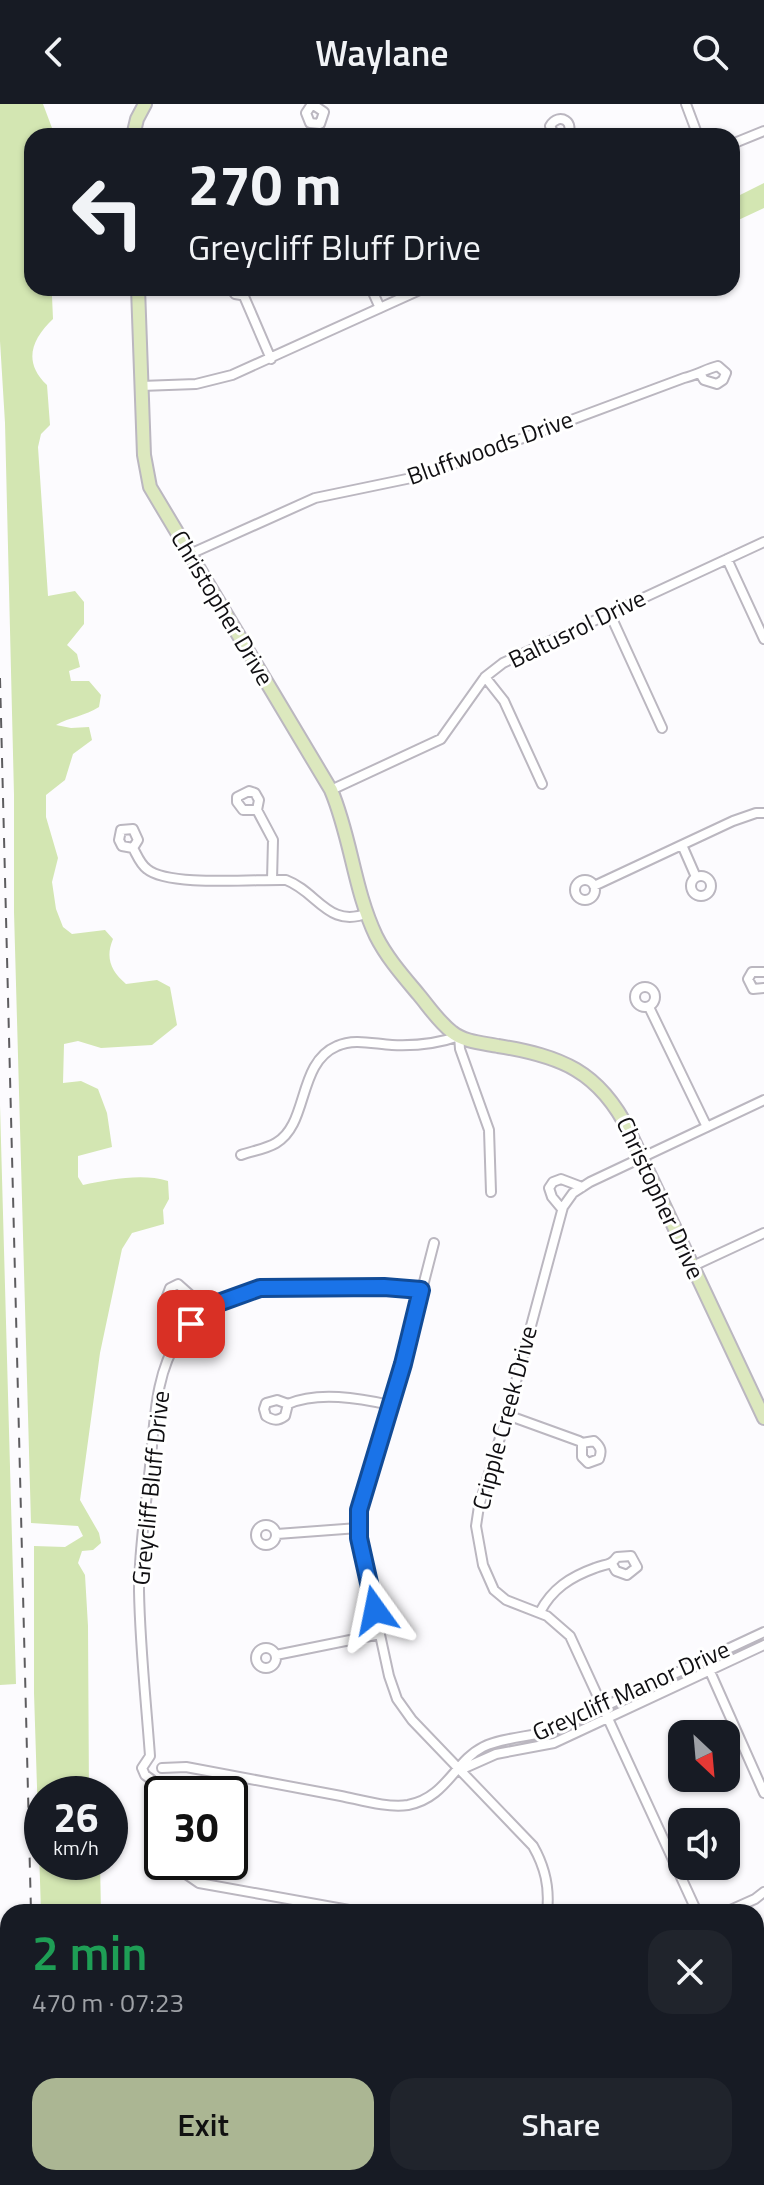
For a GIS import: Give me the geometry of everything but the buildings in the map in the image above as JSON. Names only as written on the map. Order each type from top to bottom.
[{"type":"street","points":[[135,128],[145,104]]},
{"type":"street","points":[[686,104],[695,128]]},
{"type":"street","points":[[551,128],[554,120],[560,118],[566,120],[569,128]]},
{"type":"street","points":[[740,141],[764,131]]},
{"type":"street","name":"Christopher Drive","points":[[138,296],[147,477],[155,497],[331,790],[368,913],[386,953],[440,1019],[459,1036],[543,1054],[579,1070],[600,1087],[616,1107],[642,1157],[764,1418]]},
{"type":"street","points":[[248,296],[271,359]]},
{"type":"street","points":[[375,296],[380,308]]},
{"type":"street","points":[[141,386],[196,384],[232,375],[406,296]]},
{"type":"street","name":"Bluffwoods Drive","points":[[190,554],[303,502],[421,476],[609,405],[684,378],[701,375]]},
{"type":"street","name":"Baltusrol Drive","points":[[331,790],[441,739],[485,677],[503,663],[764,542]]},
{"type":"street","points":[[727,559],[764,639]]},
{"type":"street","points":[[609,612],[662,728]]},
{"type":"street","points":[[485,677],[504,701],[542,784]]},
{"type":"street","points":[[257,810],[273,840],[272,880]]},
{"type":"street","points":[[594,886],[733,821],[764,813]]},
{"type":"street","points":[[682,845],[696,877]]},
{"type":"street","points":[[133,848],[148,871],[161,877],[286,880],[300,885],[331,914],[351,918],[368,913]]},
{"type":"street","points":[[764,972],[752,972],[748,979],[753,989],[764,988]]},
{"type":"street","points":[[649,1007],[707,1127]]},
{"type":"street","points":[[241,1155],[276,1143],[287,1134],[317,1063],[336,1046],[352,1042],[413,1046],[459,1036],[460,1049],[489,1130],[491,1192]]},
{"type":"street","name":"Cripple Creek Drive","points":[[693,1904],[570,1636],[559,1624],[540,1612],[506,1600],[494,1590],[483,1565],[476,1526],[562,1209],[568,1199],[582,1187],[764,1100]]},
{"type":"street","name":"Cripple Creek Drive","points":[[562,1209],[549,1188],[553,1182],[561,1179],[582,1187]]},
{"type":"street","points":[[693,1266],[764,1233]]},
{"type":"street","points":[[434,1243],[364,1492],[358,1528],[389,1676],[397,1699],[412,1720],[533,1846],[547,1880],[547,1904]]},
{"type":"street","points":[[191,1324],[172,1306],[167,1296],[170,1288],[178,1284],[206,1309]]},
{"type":"street","name":"Greycliff Bluff Drive","points":[[146,1776],[142,1768],[150,1756],[140,1573],[156,1407],[163,1371],[178,1338],[206,1309],[228,1297],[260,1288],[384,1287],[421,1290]]},
{"type":"street","points":[[288,1404],[299,1399],[327,1398],[367,1400],[390,1405]]},
{"type":"street","points":[[507,1415],[582,1443]]},
{"type":"street","points":[[277,1534],[358,1528]]},
{"type":"street","points":[[540,1612],[556,1588],[597,1567],[612,1564]]},
{"type":"street","name":"Greycliff Manor Drive","points":[[162,1768],[186,1767],[401,1805],[433,1794],[460,1770],[471,1754],[487,1745],[534,1737],[554,1730],[764,1632]]},
{"type":"street","points":[[276,1655],[380,1634]]},
{"type":"street","name":"Greycliff Manor Drive","points":[[460,1770],[496,1754],[554,1743],[764,1645]]},
{"type":"street","points":[[704,1659],[764,1793]]},
{"type":"street","points":[[150,1756],[162,1768],[158,1776]]},
{"type":"street","points":[[195,1880],[316,1904]]},
{"type":"street","points":[[744,1904],[764,1892]]},
{"type":"street","points":[[764,2106],[764,2117]]},
{"type":"green space","points":[[0,104],[43,104],[52,128],[24,128],[24,296],[52,296],[53,319],[39,335],[33,351],[35,368],[47,385],[50,425],[41,434],[38,447],[48,596],[75,591],[84,602],[84,624],[67,645],[77,654],[80,667],[69,671],[71,681],[89,681],[101,695],[99,707],[56,725],[89,727],[92,740],[73,754],[65,780],[46,795],[46,817],[58,858],[52,882],[56,909],[63,927],[72,934],[105,930],[113,939],[111,964],[126,984],[157,980],[170,987],[177,1025],[152,1045],[101,1048],[78,1041],[64,1044],[63,1083],[81,1081],[98,1089],[107,1113],[112,1147],[78,1156],[78,1177],[83,1185],[125,1178],[158,1179],[168,1181],[169,1199],[163,1210],[164,1224],[132,1233],[122,1249],[100,1353],[80,1500],[99,1533],[101,1543],[93,1550],[82,1551],[78,1563],[85,1575],[88,1626],[89,1776],[37,1776],[34,1546],[65,1547],[83,1536],[78,1526],[31,1523],[14,912],[5,423],[0,341]]},
{"type":"green space","points":[[764,183],[764,208],[740,219],[740,195]]},
{"type":"green space","points":[[0,1105],[16,1684],[0,1685]]},
{"type":"green space","points":[[40,1880],[100,1880],[101,1904],[41,1904]]},
{"type":"railway","points":[[0,678],[31,1904]]},
{"type":"route","points":[[191,1324],[210,1306],[260,1288],[384,1287],[421,1290],[403,1364],[359,1510],[359,1538],[375,1610]]}]
